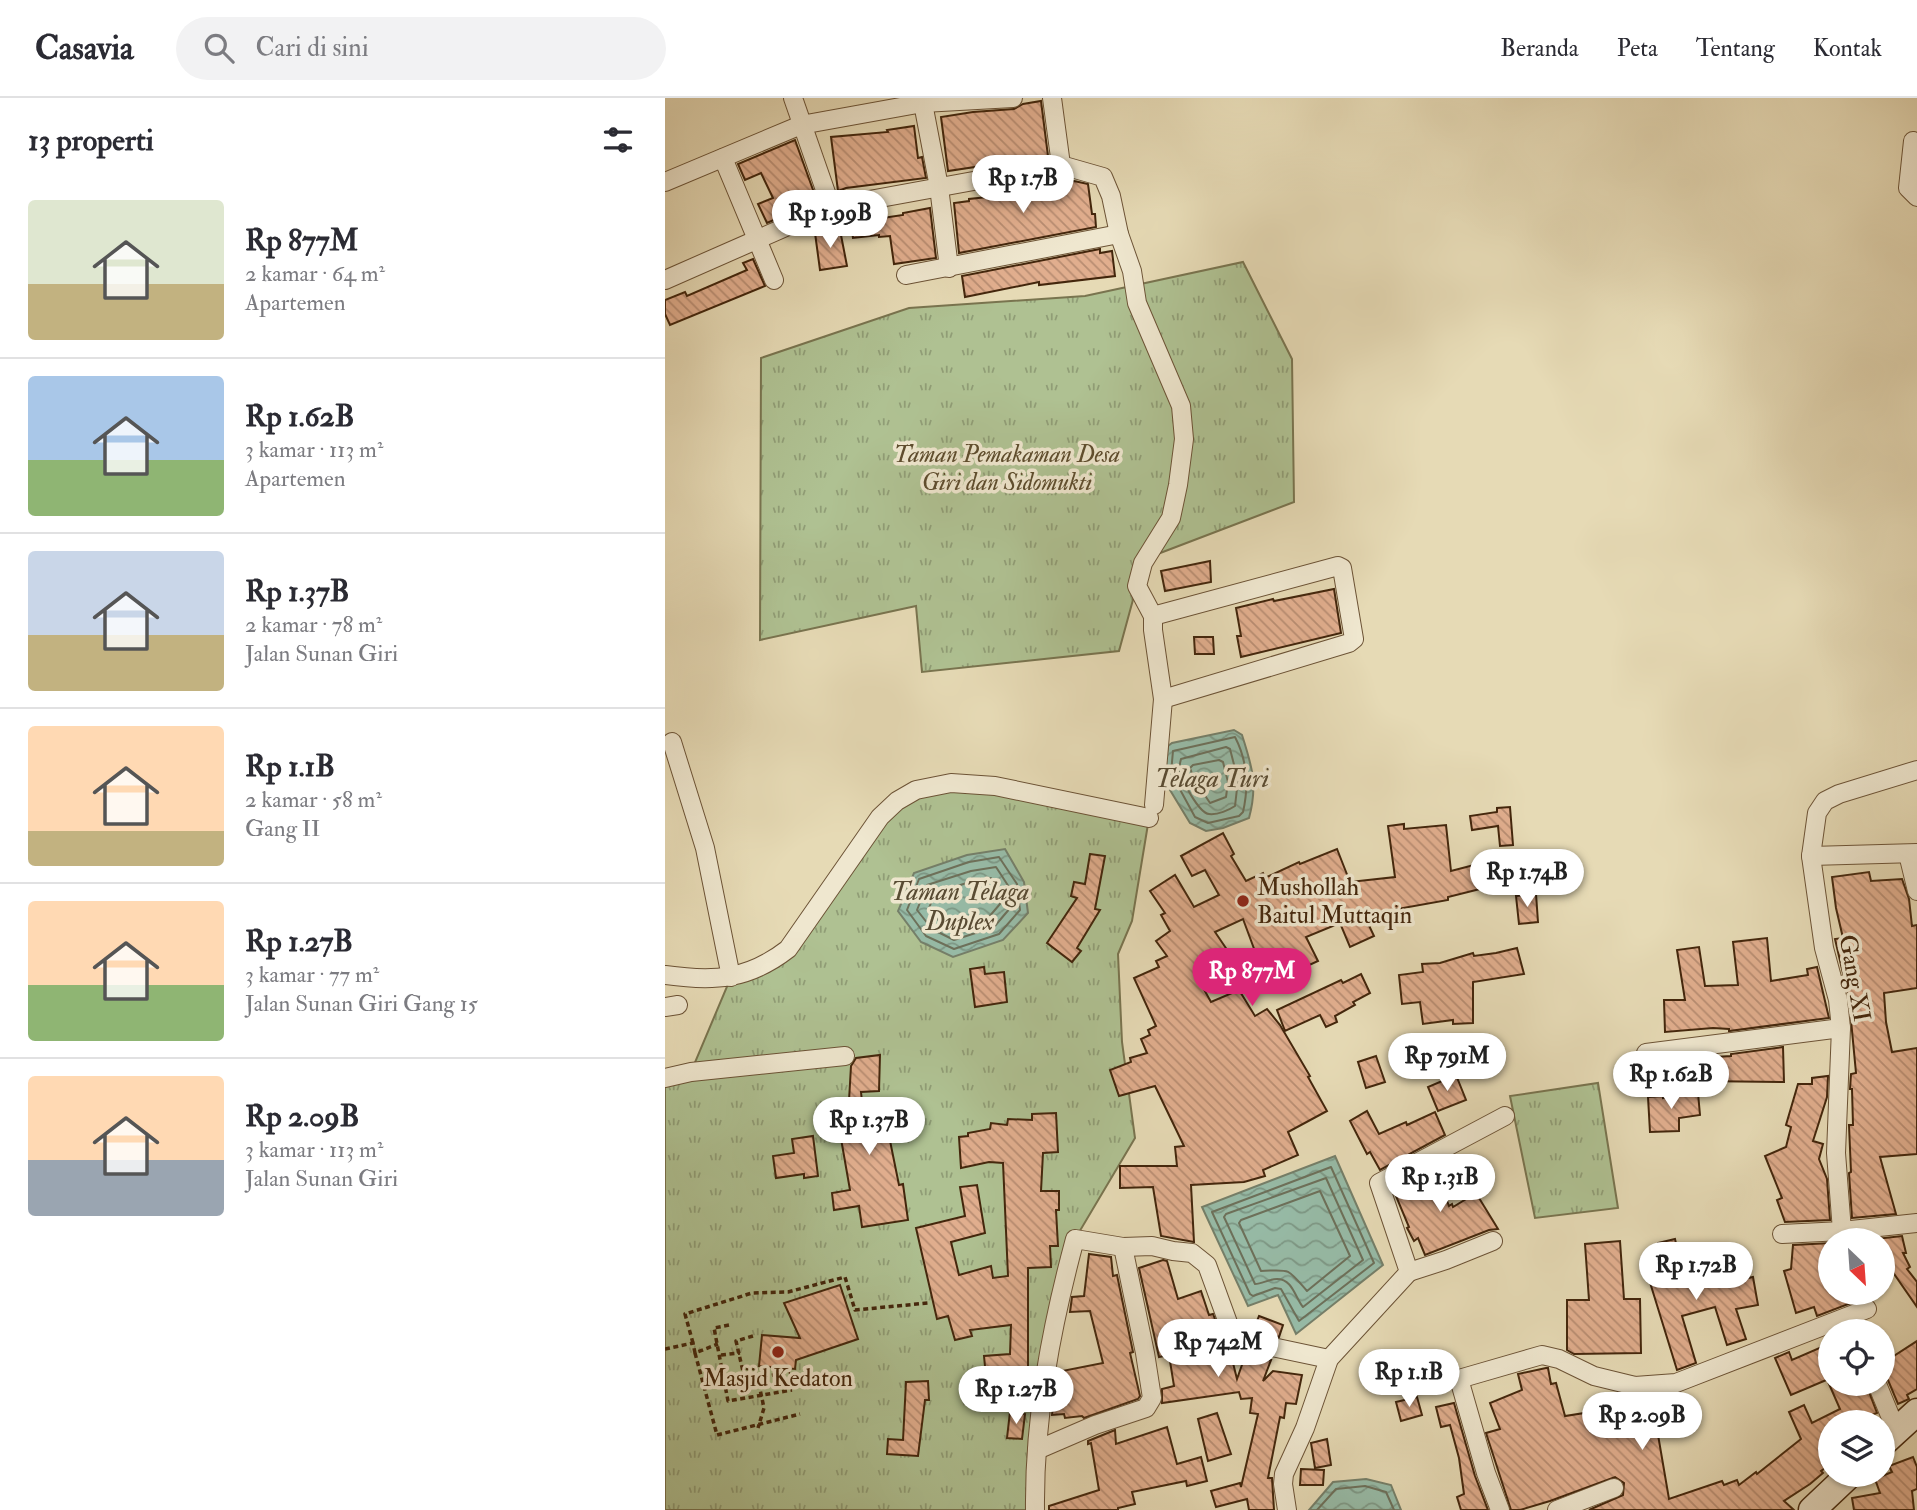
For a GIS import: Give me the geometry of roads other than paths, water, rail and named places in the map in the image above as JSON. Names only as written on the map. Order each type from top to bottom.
[{"type":"main road","points":[[1895,1432],[1917,1412]]},
{"type":"main road","points":[[1812,1510],[1836,1487]]},
{"type":"street","points":[[793,98],[831,207]]},
{"type":"street","points":[[665,182],[801,125],[923,100],[1013,98]]},
{"type":"street","points":[[1052,98],[1061,165]]},
{"type":"street","points":[[923,100],[939,187],[949,268]]},
{"type":"street","points":[[1913,141],[1908,188],[1917,197]]},
{"type":"street","points":[[723,158],[774,280]]},
{"type":"street","points":[[665,281],[831,207],[1061,165],[1103,177],[1132,271],[1137,303],[1181,406],[1184,439],[1171,518],[1143,563],[1137,586],[1153,616],[1163,699],[1151,812],[995,786],[951,783],[916,790],[897,801],[880,817],[788,949],[768,965],[731,977],[692,979],[665,975]]},
{"type":"street","points":[[906,275],[1119,234]]},
{"type":"street","points":[[1153,616],[1338,566],[1342,568],[1354,639],[1349,643],[1163,699]]},
{"type":"street","points":[[672,742],[705,848],[731,977]]},
{"type":"street","name":"Gang XI","points":[[1842,1228],[1836,1153],[1841,1028],[1838,1000],[1824,948],[1811,856],[1817,813],[1825,801],[1839,794],[1917,770]]},
{"type":"street","points":[[1811,856],[1913,853],[1917,891]]},
{"type":"street","points":[[1646,1053],[1841,1028]]},
{"type":"street","points":[[665,1078],[691,1072],[845,1056]]},
{"type":"street","points":[[1409,1272],[1379,1182],[1506,1116]]},
{"type":"street","points":[[1870,1228],[1917,1223]]},
{"type":"street","points":[[1782,1234],[1818,1232]]},
{"type":"street","points":[[1035,1510],[1042,1396],[1057,1304],[1075,1239],[1122,1247],[1152,1246],[1192,1253],[1207,1265],[1231,1331],[1239,1340],[1329,1359]]},
{"type":"street","points":[[1287,1510],[1284,1474],[1305,1428],[1329,1359],[1409,1272],[1493,1241]]},
{"type":"street","points":[[1037,1450],[1095,1425],[1146,1408],[1150,1404],[1152,1398],[1145,1353],[1122,1247]]},
{"type":"street","points":[[1849,1319],[1867,1309]]},
{"type":"street","points":[[1500,1510],[1486,1473],[1459,1379],[1542,1355],[1559,1359],[1594,1376],[1635,1386],[1676,1384],[1818,1333]]},
{"type":"street","points":[[1557,1510],[1614,1488]]},
{"type":"water","name":"Telaga Turi","points":[[1234,730],[1242,735],[1253,776],[1249,818],[1206,831],[1190,823],[1170,790],[1164,774],[1168,746]]},
{"type":"water","name":"Taman Telaga Duplex","points":[[1005,849],[1024,882],[1028,913],[1003,940],[953,957],[921,942],[898,911],[914,873],[967,855]]},
{"type":"water","points":[[1335,1156],[1383,1265],[1296,1334],[1278,1295],[1248,1306],[1202,1207]]},
{"type":"water","points":[[1366,1479],[1391,1485],[1401,1510],[1309,1510],[1333,1482]]},
{"type":"place","name":"Mushollah Baitul Muttaqin","points":[[1243,901]]},
{"type":"place","name":"Masjid Kedaton","points":[[778,1352]]},
{"type":"park label","name":"Taman Pemakaman Desa Giri dan Sidomukti","points":[[1007,468]]}]
